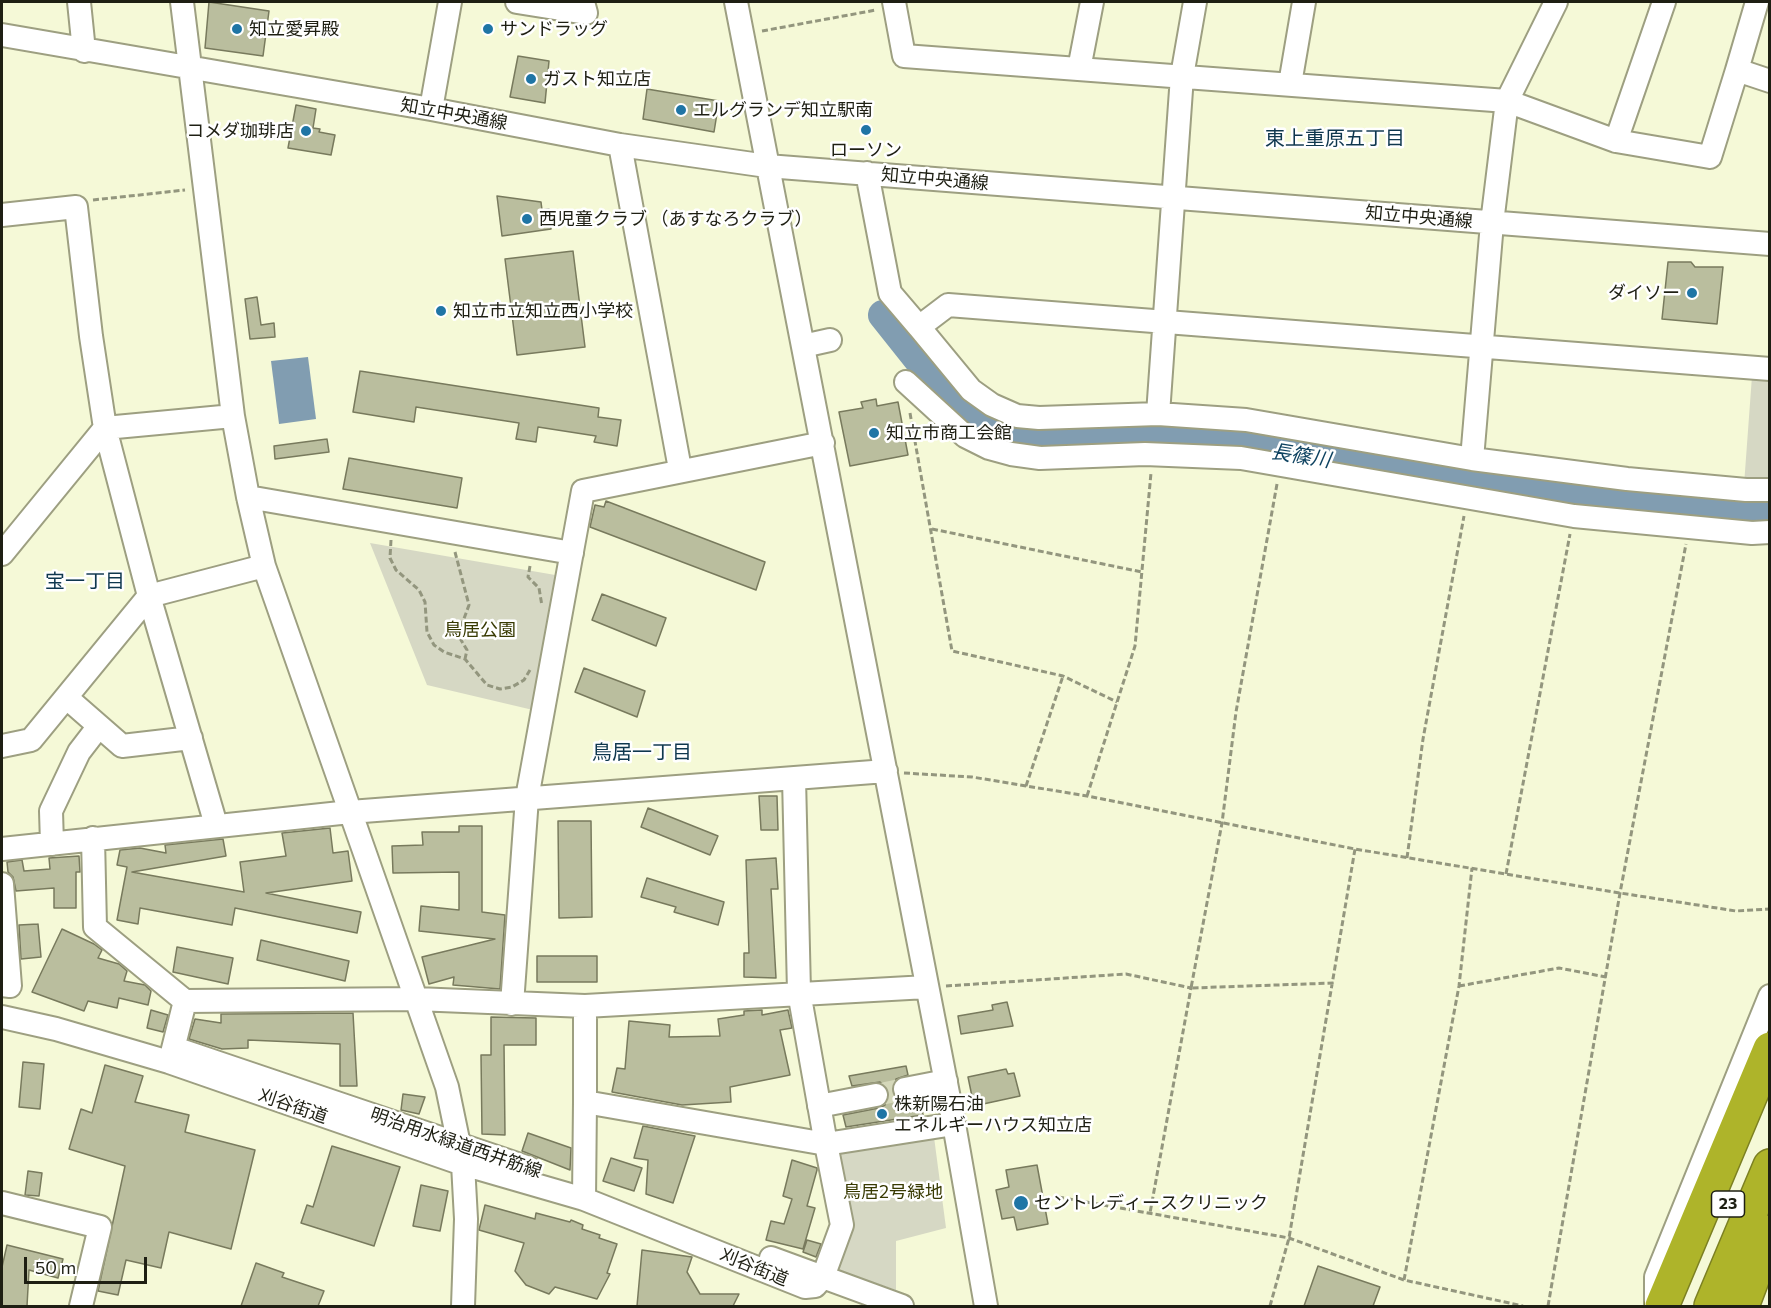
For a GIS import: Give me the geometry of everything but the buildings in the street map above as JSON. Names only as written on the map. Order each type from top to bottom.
[{"type":"highway","points":[[1662,1306],[1760,1100],[1770,1049]]},
{"type":"highway","name":"23","points":[[1685,1306],[1760,1100]]},
{"type":"highway","name":"23","points":[[1711,1306],[1770,1166]]},
{"type":"highway","points":[[1742,1306],[1767,1249]]},
{"type":"street","points":[[79,2],[84,51]]},
{"type":"street","points":[[182,2],[233,416],[248,497],[264,566],[447,1087],[462,1155],[466,1219],[463,1306]]},
{"type":"street","points":[[431,109],[450,2]]},
{"type":"street","points":[[517,2],[586,13],[584,2]]},
{"type":"street","points":[[736,2],[946,1081],[986,1306]]},
{"type":"street","points":[[1079,69],[1092,2]]},
{"type":"street","points":[[1158,414],[1182,76],[1195,2]]},
{"type":"street","points":[[1290,84],[1304,2]]},
{"type":"street","points":[[1472,459],[1492,223],[1507,101],[1556,2]]},
{"type":"street","points":[[1616,141],[1664,2]]},
{"type":"street","points":[[894,4],[904,56],[1507,101],[1616,141],[1710,158],[1757,2]]},
{"type":"street","name":"知立中央通線","points":[[2,35],[84,51],[431,109],[620,145],[767,166],[1770,244]]},
{"type":"street","points":[[1737,70],[1770,81]]},
{"type":"street","points":[[620,145],[680,469]]},
{"type":"street","points":[[867,173],[890,292],[971,390],[992,405],[1017,416],[1039,418],[1158,414],[1246,420],[1472,459],[1627,479],[1746,490],[1770,490]]},
{"type":"street","points":[[2,215],[76,207],[91,336],[105,428],[149,596],[216,825]]},
{"type":"street","points":[[919,327],[948,305],[1770,369]]},
{"type":"street","points":[[803,346],[830,340]]},
{"type":"street","points":[[906,382],[965,436],[989,448],[1040,458],[1152,454],[1204,455],[1281,464],[1574,516],[1770,532]]},
{"type":"street","points":[[2,554],[105,428],[233,416]]},
{"type":"street","points":[[512,1004],[527,798],[583,491],[680,469],[822,443]]},
{"type":"street","points":[[248,497],[572,553]]},
{"type":"street","points":[[2,746],[31,741],[149,596],[264,566]]},
{"type":"street","points":[[67,698],[122,746],[191,738]]},
{"type":"street","points":[[52,844],[51,811],[79,752],[99,726]]},
{"type":"street","points":[[2,849],[350,812],[886,771]]},
{"type":"street","points":[[794,778],[799,992],[842,1225],[814,1282]]},
{"type":"street","points":[[93,838],[95,927],[185,1001],[416,999],[585,1006],[799,992],[927,987]]},
{"type":"street","points":[[2,884],[10,986],[2,985]]},
{"type":"street","points":[[1656,1306],[1656,1277],[1770,996]]},
{"type":"street","points":[[2,1004],[85,1022],[171,1055],[185,1001]]},
{"type":"street","points":[[585,1006],[585,1102],[591,1198],[814,1282],[902,1306]]},
{"type":"street","name":"刈谷街道","points":[[2,1017],[171,1055],[591,1198]]},
{"type":"street","points":[[905,1089],[946,1081]]},
{"type":"street","points":[[819,1106],[876,1095]]},
{"type":"street","points":[[585,1102],[826,1144],[954,1124]]},
{"type":"street","points":[[2,1203],[100,1227],[81,1306]]},
{"type":"path","points":[[742,35],[894,4]]},
{"type":"path","points":[[76,207],[83,201],[205,188]]},
{"type":"path","points":[[906,382],[952,651],[1063,676],[1117,702]]},
{"type":"path","points":[[1087,796],[1135,646],[1152,454]]},
{"type":"path","points":[[1150,1213],[1222,823],[1236,712],[1281,464]]},
{"type":"path","points":[[1407,858],[1423,739],[1467,498]]},
{"type":"path","points":[[1506,874],[1574,516]]},
{"type":"path","points":[[392,523],[390,558],[396,570],[422,596],[427,632],[434,645],[444,652],[465,659],[487,685],[500,689],[512,687],[524,680],[532,662]]},
{"type":"path","points":[[1548,1306],[1620,893],[1689,527]]},
{"type":"path","points":[[931,529],[1142,572]]},
{"type":"path","points":[[454,532],[455,555],[469,605],[458,635],[466,650],[465,659]]},
{"type":"path","points":[[536,547],[528,577],[539,588],[542,608]]},
{"type":"path","points":[[1026,786],[1063,676]]},
{"type":"path","points":[[886,771],[972,777],[1087,796],[1407,858],[1736,911],[1770,909]]},
{"type":"path","points":[[1270,1306],[1289,1238],[1334,984],[1355,849]]},
{"type":"path","points":[[1404,1280],[1459,986],[1472,868]]},
{"type":"path","points":[[1459,986],[1559,968],[1606,977]]},
{"type":"path","points":[[927,987],[1126,974],[1191,988],[1334,984]]},
{"type":"path","points":[[1058,1197],[1289,1238],[1404,1280],[1523,1306]]},
{"type":"green space","points":[[1752,376],[1769,378],[1769,484],[1744,485]]},
{"type":"green space","name":"鳥居公園","points":[[370,543],[561,576],[533,710],[427,685]]},
{"type":"green space","name":"鳥居2号緑地","points":[[934,1137],[946,1228],[896,1241],[896,1290],[836,1270],[836,1154]]},
{"type":"water","points":[[308,357],[316,419],[279,424],[271,361]]},
{"type":"waterway","name":"長篠川","points":[[883,315],[953,403],[990,429],[1028,441],[1133,438],[1214,442],[1473,485],[1626,505],[1770,518]]},
{"type":"tunnel","points":[[876,1095],[905,1089]]},
{"type":"place","name":"知立愛昇殿","points":[[237,29]]},
{"type":"place","name":"サンドラッグ","points":[[488,29]]},
{"type":"place","name":"ガスト知立店","points":[[531,79]]},
{"type":"place","name":"エルグランデ知立駅南","points":[[681,110]]},
{"type":"place","name":"ローソン","points":[[866,130]]},
{"type":"place","name":"コメダ珈琲店","points":[[306,131]]},
{"type":"place","name":"西児童クラブ （あすなろクラブ）","points":[[527,219]]},
{"type":"place","name":"ダイソー","points":[[1692,293]]},
{"type":"place","name":"知立市立知立西小学校","points":[[441,311]]},
{"type":"place","name":"知立市商工会館","points":[[874,433]]},
{"type":"place","name":"株新陽石油 エネルギーハウス知立店","points":[[882,1114]]},
{"type":"place","name":"セントレディースクリニック","points":[[1021,1203]]},
{"type":"district","name":"東上重原五丁目","points":[[1335,138]]},
{"type":"district","name":"宝一丁目","points":[[85,581]]},
{"type":"district","name":"鳥居一丁目","points":[[642,752]]}]
